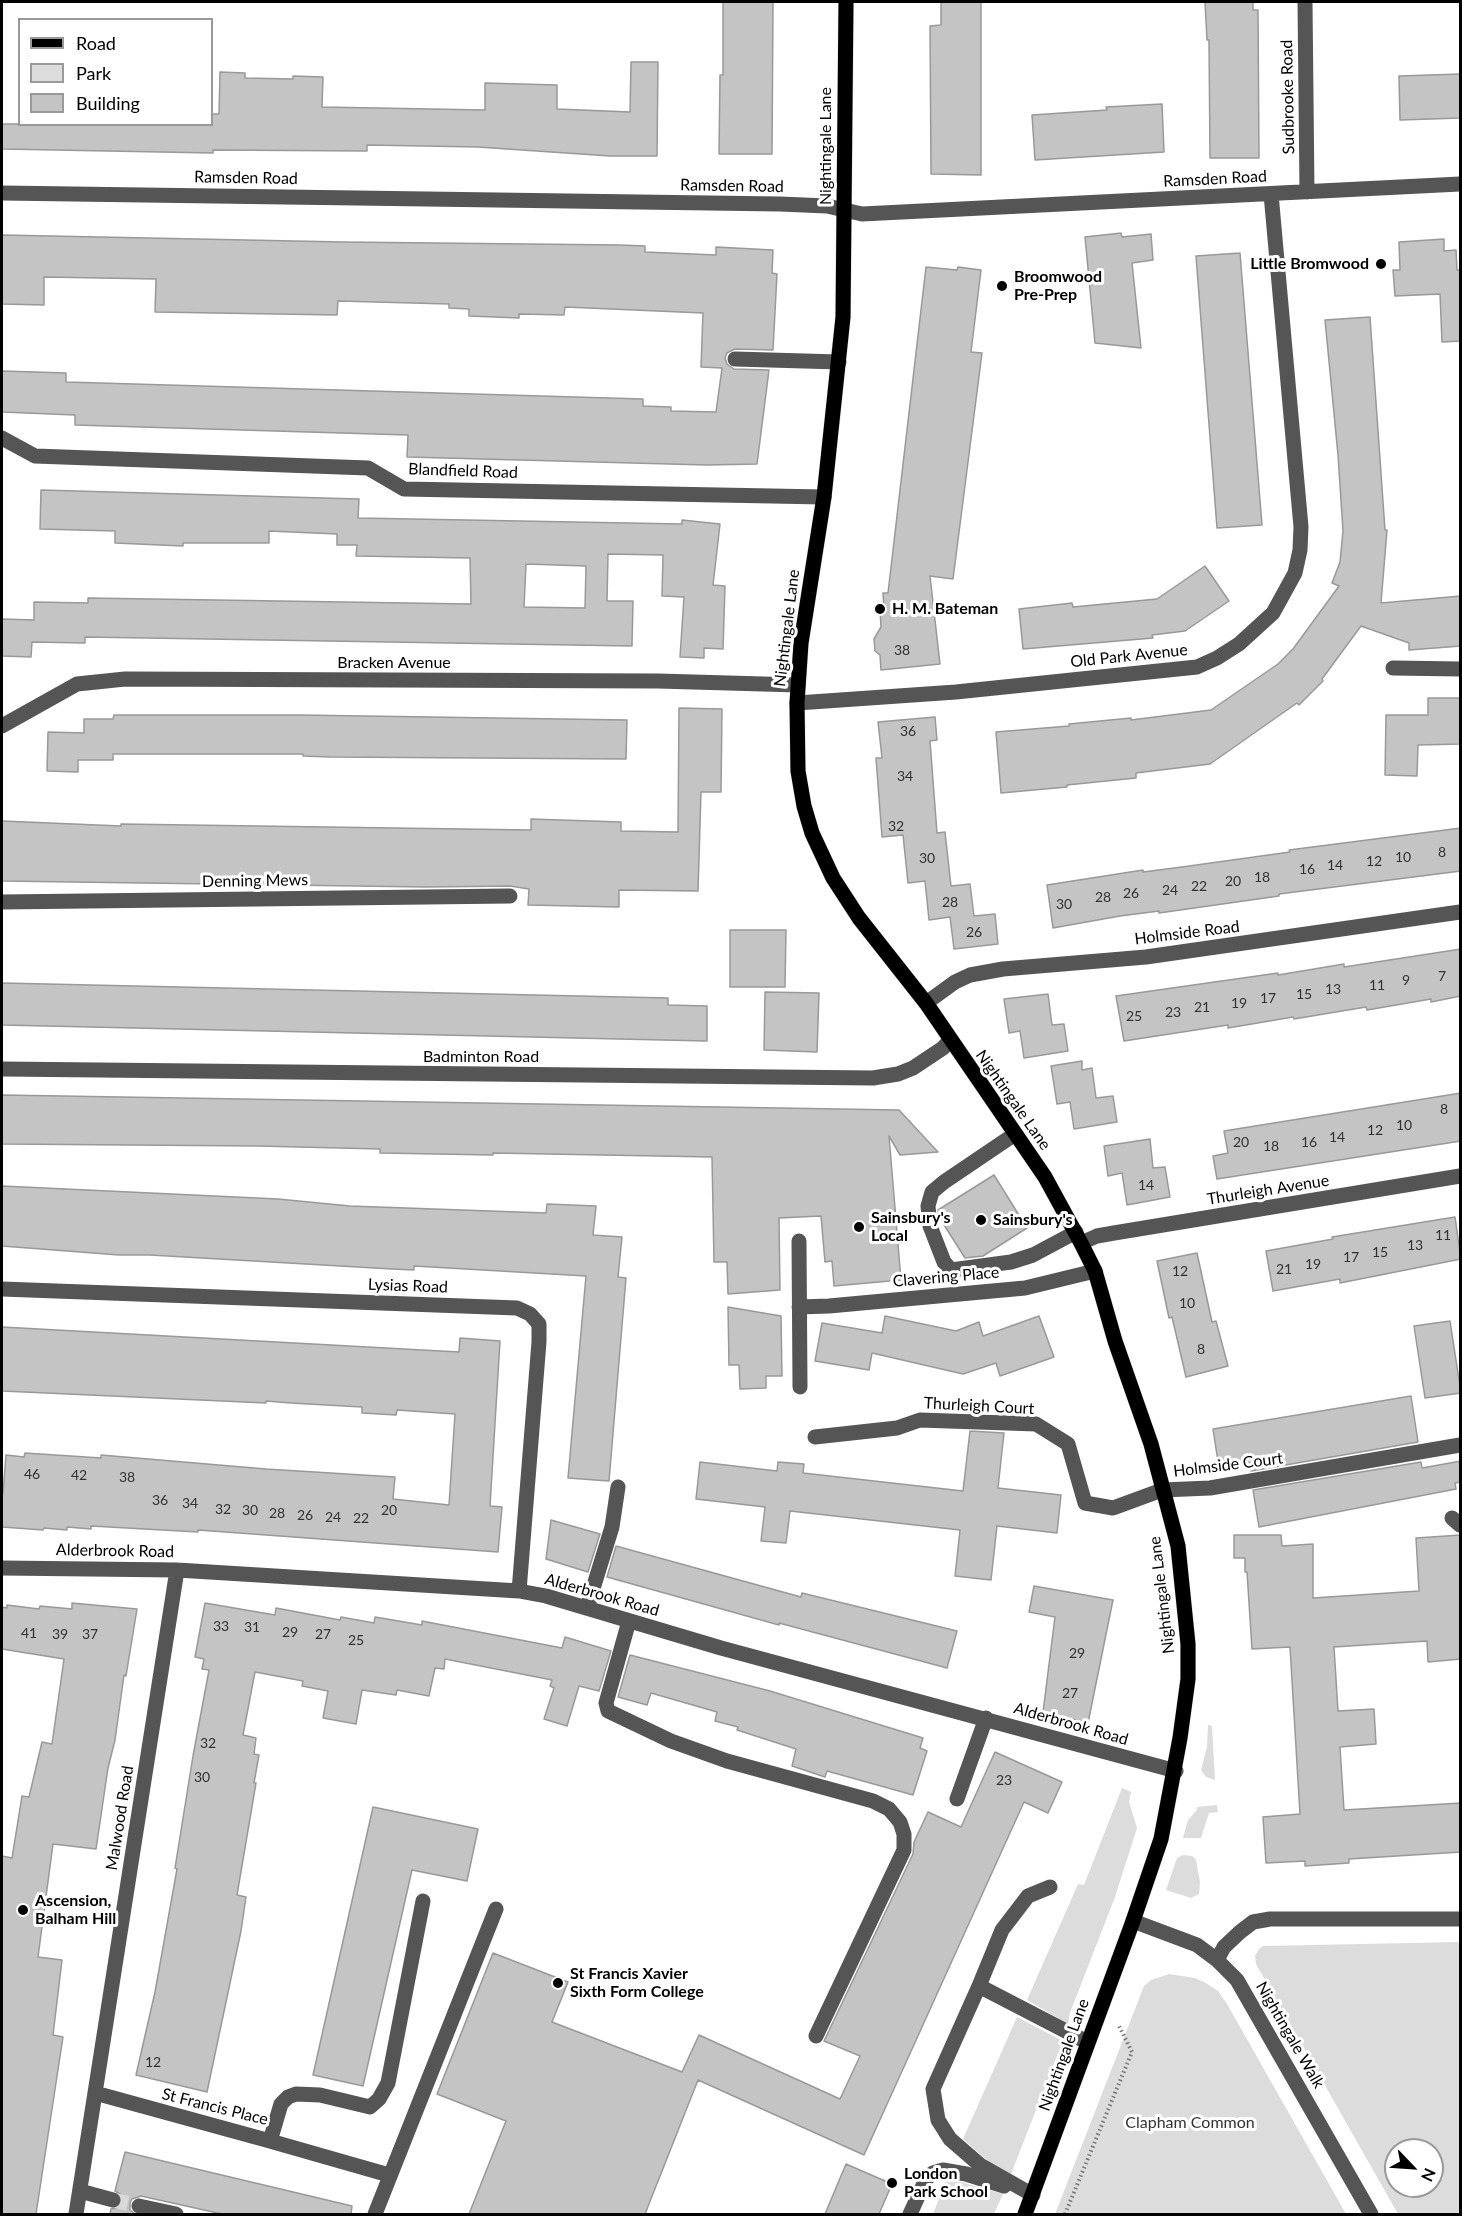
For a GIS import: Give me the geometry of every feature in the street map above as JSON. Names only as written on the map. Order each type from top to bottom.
[{"type":"main road","name":"Nightingale Lane","points":[[846,2],[843,317],[824,497],[801,643],[797,703],[798,771],[804,806],[812,833],[833,878],[859,918],[926,1003],[1045,1177],[1095,1271],[1115,1341],[1151,1444],[1178,1546],[1188,1644],[1188,1678],[1176,1771],[1161,1839],[1025,2214]]},
{"type":"street","name":"Sudbrooke Road","points":[[1305,2],[1307,192]]},
{"type":"street","name":"Ramsden Road","points":[[2,193],[780,204],[827,206],[862,214],[874,214],[1461,184]]},
{"type":"street","name":"Old Park Avenue","points":[[797,703],[956,692],[1197,667],[1239,644],[1273,613],[1295,573],[1300,550],[1301,526],[1271,194]]},
{"type":"street","points":[[735,359],[838,362]]},
{"type":"street","name":"Blandfield Road","points":[[2,438],[35,456],[368,468],[404,489],[824,497]]},
{"type":"street","points":[[1393,668],[1461,669]]},
{"type":"street","name":"Bracken Avenue","points":[[2,726],[77,684],[125,679],[658,681],[798,685]]},
{"type":"street","name":"Denning Mews","points":[[2,902],[510,896]]},
{"type":"street","name":"Holmside Road","points":[[926,1003],[955,982],[970,975],[1003,969],[1146,957],[1461,912]]},
{"type":"street","name":"Badminton Road","points":[[2,1069],[873,1078],[898,1074],[913,1068],[943,1048],[950,1040]]},
{"type":"street","name":"Thurleigh Avenue","points":[[1015,1134],[932,1192],[928,1206],[930,1226],[944,1262],[951,1270],[1011,1262],[1078,1237],[1097,1236],[1461,1176]]},
{"type":"street","points":[[799,1241],[800,1387]]},
{"type":"street","name":"Clavering Place","points":[[799,1307],[1025,1288],[1095,1271]]},
{"type":"street","name":"Lysias Road","points":[[2,1289],[517,1308],[530,1314],[539,1324],[539,1342],[519,1591]]},
{"type":"street","name":"Thurleigh Court","points":[[815,1437],[897,1428],[920,1420],[1036,1424],[1068,1444],[1085,1503],[1113,1508],[1162,1490]]},
{"type":"street","name":"Holmside Court","points":[[1162,1490],[1210,1488],[1461,1445]]},
{"type":"street","points":[[587,1608],[612,1527],[618,1487]]},
{"type":"street","name":"Alderbrook Road","points":[[2,1568],[177,1570],[519,1591],[1176,1771]]},
{"type":"street","name":"Malwood Road","points":[[76,2214],[177,1570]]},
{"type":"street","points":[[629,1621],[606,1702],[608,1711],[671,1741],[728,1761],[873,1801],[889,1809],[900,1822],[904,1834],[904,1850],[816,2036]]},
{"type":"street","points":[[957,1799],[986,1718]]},
{"type":"street","points":[[1033,2195],[980,2165],[950,2139],[938,2120],[933,2089],[1002,1930],[1014,1911],[1028,1896],[1050,1887]]},
{"type":"street","name":"St Francis Place","points":[[95,2093],[270,2141],[281,2104],[288,2097],[296,2094],[320,2095],[370,2107],[379,2099],[388,2083],[423,1901]]},
{"type":"street","points":[[375,2214],[496,1909]]},
{"type":"street","points":[[1217,1960],[1224,1947],[1240,1932],[1254,1922],[1270,1919],[1461,1919]]},
{"type":"street","name":"Nightingale Walk","points":[[1133,1921],[1197,1945],[1217,1960],[1237,1980],[1371,2214]]},
{"type":"street","points":[[979,1986],[1087,2042]]},
{"type":"street","points":[[270,2141],[389,2175]]},
{"type":"street","points":[[910,2214],[926,2179],[933,2173],[943,2170],[966,2174],[1033,2195]]},
{"type":"street","points":[[80,2191],[113,2200]]},
{"type":"street","points":[[139,2206],[176,2214]]},
{"type":"path","points":[[1065,2214],[1132,2052],[1119,2026]]},
{"type":"green space","points":[[1208,1725],[1212,1726],[1215,1780],[1206,1777],[1201,1770],[1207,1747]]},
{"type":"green space","points":[[1122,1788],[1131,1792],[1129,1802],[1137,1828],[1115,1897],[1070,2013],[1068,2024],[1027,2000],[1078,1884],[1084,1885]]},
{"type":"green space","points":[[1217,1805],[1218,1812],[1209,1813],[1201,1838],[1183,1838],[1188,1820],[1197,1807]]},
{"type":"green space","points":[[1183,1855],[1192,1856],[1196,1860],[1200,1882],[1199,1894],[1191,1898],[1166,1890],[1177,1858]]},
{"type":"green space","points":[[1460,1942],[1460,2214],[1398,2214],[1389,2198],[1444,2198],[1444,2138],[1384,2138],[1384,2189],[1256,1964],[1255,1956],[1263,1946]]},
{"type":"green space","name":"Clapham Common","points":[[1169,1974],[1195,1978],[1218,1991],[1346,2214],[1055,2214],[1144,1986],[1151,1980]]},
{"type":"green space","points":[[1017,2017],[1063,2041],[1011,2174],[989,2162],[963,2139]]},
{"type":"green space","points":[[947,2178],[1003,2194],[994,2214],[933,2214]]},
{"type":"building","points":[[723,2],[773,2],[772,154],[719,154],[720,75],[723,75]]},
{"type":"building","points":[[941,2],[981,2],[981,175],[931,174],[930,26],[941,25]]},
{"type":"building","points":[[1205,2],[1253,2],[1253,10],[1258,10],[1259,158],[1210,158],[1209,40],[1207,40]]},
{"type":"building","points":[[631,62],[658,62],[657,156],[610,156],[478,147],[367,145],[367,151],[213,150],[213,153],[2,149],[2,124],[18,124],[18,126],[213,126],[213,114],[219,114],[220,72],[245,73],[245,78],[323,77],[322,107],[485,110],[485,83],[557,85],[557,109],[630,112]]},
{"type":"building","points":[[1461,74],[1461,118],[1400,120],[1399,76]]},
{"type":"building","points":[[1162,104],[1164,152],[1035,160],[1032,115]]},
{"type":"building","points":[[1121,233],[1122,237],[1151,234],[1153,260],[1132,263],[1141,348],[1095,343],[1085,237]]},
{"type":"building","points":[[2,235],[620,245],[645,246],[645,252],[716,255],[716,247],[773,250],[772,273],[777,274],[773,350],[735,349],[727,353],[725,358],[727,364],[734,369],[769,370],[757,464],[707,465],[407,457],[408,435],[75,425],[75,415],[2,412],[2,371],[66,373],[66,382],[643,399],[643,406],[671,407],[671,411],[716,412],[722,368],[701,367],[703,313],[565,307],[564,315],[519,314],[519,318],[469,316],[469,309],[449,308],[449,304],[338,301],[337,315],[155,312],[156,279],[44,277],[44,305],[2,304]]},
{"type":"building","points":[[1444,239],[1444,251],[1456,250],[1457,270],[1461,270],[1461,341],[1442,342],[1440,294],[1395,296],[1393,270],[1400,270],[1399,242]]},
{"type":"building","points":[[1240,253],[1262,525],[1217,528],[1196,256]]},
{"type":"building","points":[[926,267],[981,270],[971,352],[982,353],[953,579],[930,576],[940,664],[881,670],[880,655],[875,651],[874,639],[881,627],[880,609],[884,609],[883,593],[888,593]]},
{"type":"building","points":[[1370,317],[1385,530],[1387,530],[1381,603],[1461,596],[1461,646],[1409,650],[1409,643],[1361,626],[1322,679],[1323,681],[1299,705],[1297,703],[1210,764],[1136,773],[1136,778],[1001,793],[996,732],[1131,718],[1131,720],[1211,710],[1278,664],[1293,649],[1339,586],[1332,583],[1340,562],[1343,531],[1325,320]]},
{"type":"building","points":[[41,490],[359,499],[358,518],[682,524],[682,520],[720,524],[713,585],[725,586],[723,649],[704,648],[704,658],[680,657],[684,597],[662,596],[663,555],[608,554],[607,601],[633,601],[632,646],[85,637],[85,643],[32,642],[31,657],[2,656],[2,619],[34,620],[34,602],[88,603],[88,598],[471,604],[470,558],[356,556],[357,545],[337,545],[337,534],[269,531],[269,543],[183,543],[183,546],[115,543],[115,531],[40,529]],"holes":[[[526,564],[586,566],[585,608],[524,607]]]},
{"type":"building","points":[[1205,566],[1229,601],[1185,631],[1152,635],[1153,638],[1023,649],[1019,609],[1072,603],[1073,607],[1157,599]]},
{"type":"building","points":[[1428,698],[1461,698],[1461,744],[1418,745],[1417,776],[1385,775],[1386,715],[1428,715]]},
{"type":"building","points":[[679,708],[722,709],[721,792],[701,792],[698,891],[619,890],[619,907],[528,905],[529,889],[510,886],[426,887],[2,881],[2,821],[121,826],[121,824],[531,830],[531,819],[621,822],[621,831],[678,832]]},
{"type":"building","points":[[114,715],[299,715],[627,720],[626,759],[330,757],[303,756],[303,754],[113,754],[113,760],[78,760],[78,772],[47,771],[48,732],[84,733],[84,719],[113,719]]},
{"type":"building","points":[[935,717],[937,740],[930,741],[937,833],[945,832],[951,886],[970,884],[974,916],[995,914],[998,944],[954,949],[950,917],[929,920],[925,881],[908,883],[903,835],[882,837],[876,758],[882,758],[878,722]]},
{"type":"building","points":[[1461,828],[1461,871],[1279,894],[1279,896],[1159,913],[1159,911],[1120,916],[1053,928],[1047,885]]},
{"type":"building","points":[[730,930],[786,930],[785,987],[730,987]]},
{"type":"building","points":[[1461,949],[1461,996],[1367,1010],[1366,1007],[1294,1019],[1293,1017],[1228,1028],[1228,1025],[1124,1041],[1116,996],[1344,964],[1344,967]]},
{"type":"building","points":[[2,983],[668,998],[668,1005],[707,1006],[707,1041],[2,1025]]},
{"type":"building","points":[[765,992],[819,993],[817,1052],[764,1050]]},
{"type":"building","points":[[1048,994],[1052,1025],[1064,1024],[1068,1051],[1024,1058],[1020,1031],[1009,1033],[1004,999]]},
{"type":"building","points":[[1082,1061],[1082,1070],[1092,1068],[1096,1098],[1113,1096],[1117,1122],[1074,1129],[1070,1102],[1057,1104],[1051,1066]]},
{"type":"building","points":[[1461,1093],[1461,1141],[1217,1179],[1213,1156],[1228,1153],[1224,1131]]},
{"type":"building","points":[[2,1095],[899,1110],[938,1152],[900,1155],[889,1136],[901,1280],[834,1286],[832,1261],[825,1262],[821,1216],[779,1218],[780,1290],[728,1294],[727,1262],[714,1262],[712,1157],[380,1153],[380,1149],[258,1146],[2,1144]]},
{"type":"building","points":[[1150,1139],[1153,1168],[1165,1167],[1170,1197],[1127,1205],[1122,1173],[1108,1176],[1104,1146]]},
{"type":"building","points":[[994,1175],[1027,1228],[983,1256],[965,1258],[939,1217],[938,1210]]},
{"type":"building","points":[[2,1186],[278,1199],[350,1206],[546,1213],[547,1204],[596,1206],[593,1235],[622,1237],[618,1277],[626,1278],[609,1481],[568,1478],[586,1276],[414,1266],[414,1270],[119,1255],[2,1246]]},
{"type":"building","points":[[1455,1217],[1461,1259],[1340,1283],[1340,1279],[1273,1291],[1266,1251],[1333,1239],[1332,1237]]},
{"type":"building","points":[[1197,1253],[1212,1322],[1216,1321],[1228,1366],[1186,1377],[1172,1317],[1169,1318],[1157,1261]]},
{"type":"building","points":[[728,1307],[781,1316],[782,1376],[766,1376],[766,1388],[740,1389],[739,1365],[729,1365]]},
{"type":"building","points":[[885,1316],[956,1331],[979,1322],[983,1336],[1039,1316],[1054,1357],[1000,1376],[996,1363],[963,1374],[872,1353],[869,1370],[815,1361],[822,1323],[882,1333]]},
{"type":"building","points":[[1450,1321],[1461,1393],[1425,1398],[1414,1326]]},
{"type":"building","points":[[2,1327],[459,1352],[460,1338],[500,1341],[490,1506],[502,1507],[498,1552],[198,1530],[198,1532],[91,1526],[91,1529],[67,1527],[67,1530],[44,1528],[43,1530],[2,1527],[2,1493],[6,1455],[24,1457],[25,1453],[101,1458],[101,1455],[395,1477],[393,1499],[449,1505],[455,1414],[397,1410],[396,1415],[362,1413],[362,1407],[266,1401],[266,1403],[2,1391]]},
{"type":"building","points":[[1411,1396],[1418,1442],[1251,1471],[1249,1463],[1219,1468],[1213,1429]]},
{"type":"building","points":[[970,1431],[1004,1433],[998,1488],[1061,1495],[1057,1533],[997,1526],[991,1580],[955,1576],[960,1530],[790,1511],[786,1543],[761,1541],[765,1507],[696,1499],[700,1462],[777,1471],[778,1462],[804,1464],[803,1473],[963,1491]]},
{"type":"building","points":[[1461,1461],[1461,1482],[1455,1483],[1456,1489],[1259,1527],[1253,1490],[1421,1462],[1422,1468]]},
{"type":"building","points":[[551,1520],[600,1534],[588,1572],[546,1559]]},
{"type":"building","points":[[1234,1535],[1281,1535],[1282,1546],[1313,1544],[1313,1598],[1419,1591],[1416,1538],[1461,1535],[1461,1659],[1428,1662],[1427,1641],[1334,1647],[1338,1711],[1374,1709],[1376,1744],[1340,1747],[1344,1810],[1461,1803],[1461,1852],[1349,1859],[1349,1863],[1305,1866],[1305,1861],[1266,1863],[1263,1817],[1300,1814],[1290,1647],[1252,1649],[1245,1558],[1234,1558]]},
{"type":"building","points":[[616,1546],[801,1597],[802,1593],[957,1631],[947,1668],[779,1623],[779,1625],[607,1577]]},
{"type":"building","points":[[1034,1586],[1113,1600],[1088,1723],[1043,1712],[1055,1617],[1029,1612]]},
{"type":"building","points":[[72,1603],[137,1609],[126,1676],[124,1675],[115,1740],[108,1768],[96,1849],[53,1844],[38,1957],[62,1960],[53,2035],[63,2037],[36,2214],[2,2214],[2,1856],[12,1858],[22,1796],[29,1797],[42,1742],[52,1744],[64,1659],[2,1649],[2,1607],[7,1608],[7,1605],[39,1609],[40,1606],[72,1609]]},
{"type":"building","points":[[205,1603],[275,1615],[276,1608],[340,1620],[341,1617],[374,1623],[375,1617],[422,1625],[422,1621],[562,1648],[565,1637],[611,1651],[599,1691],[579,1686],[567,1726],[544,1719],[554,1688],[550,1686],[552,1680],[445,1659],[444,1669],[435,1668],[429,1696],[397,1690],[396,1695],[362,1690],[356,1724],[323,1718],[328,1691],[302,1686],[303,1681],[255,1672],[243,1735],[256,1738],[254,1754],[259,1755],[237,1895],[246,1897],[207,2092],[136,2075],[155,1992],[209,1670],[202,1669],[204,1659],[195,1657]]},
{"type":"building","points":[[630,1655],[770,1691],[923,1738],[920,1748],[927,1751],[913,1795],[827,1771],[825,1777],[792,1766],[796,1749],[737,1730],[738,1727],[715,1721],[717,1712],[651,1693],[647,1705],[618,1697]]},
{"type":"building","points":[[995,1752],[1062,1782],[1048,1813],[1024,1802],[864,2155],[698,2080],[645,2214],[469,2214],[506,2121],[437,2094],[493,1953],[568,1982],[552,2022],[682,2072],[699,2035],[840,2099],[860,2056],[824,2041],[913,1854],[914,1842],[928,1812],[961,1827]]},
{"type":"building","points":[[373,1807],[478,1829],[467,1881],[412,1870],[363,2086],[313,2075]]},
{"type":"building","points":[[125,2152],[352,2206],[351,2214],[222,2214],[141,2196],[132,2199],[130,2203],[130,2210],[135,2214],[110,2214],[111,2209],[119,2207],[122,2202],[120,2194],[115,2191]]},
{"type":"building","points":[[846,2164],[892,2184],[879,2214],[825,2214]]},
{"type":"tunnel","points":[[113,2200],[139,2206]]},
{"type":"place","name":"Little Bromwood","points":[[1381,264]]},
{"type":"place","name":"Broomwood Pre-Prep","points":[[1002,286]]},
{"type":"place","name":"H. M. Bateman","points":[[880,609]]},
{"type":"place","name":"Sainsbury's","points":[[981,1220]]},
{"type":"place","name":"Sainsbury's Local","points":[[859,1227]]},
{"type":"place","name":"Ascension, Balham Hill","points":[[23,1910]]},
{"type":"place","name":"St Francis Xavier Sixth Form College","points":[[558,1983]]},
{"type":"place","name":"London Park School","points":[[892,2183]]}]
